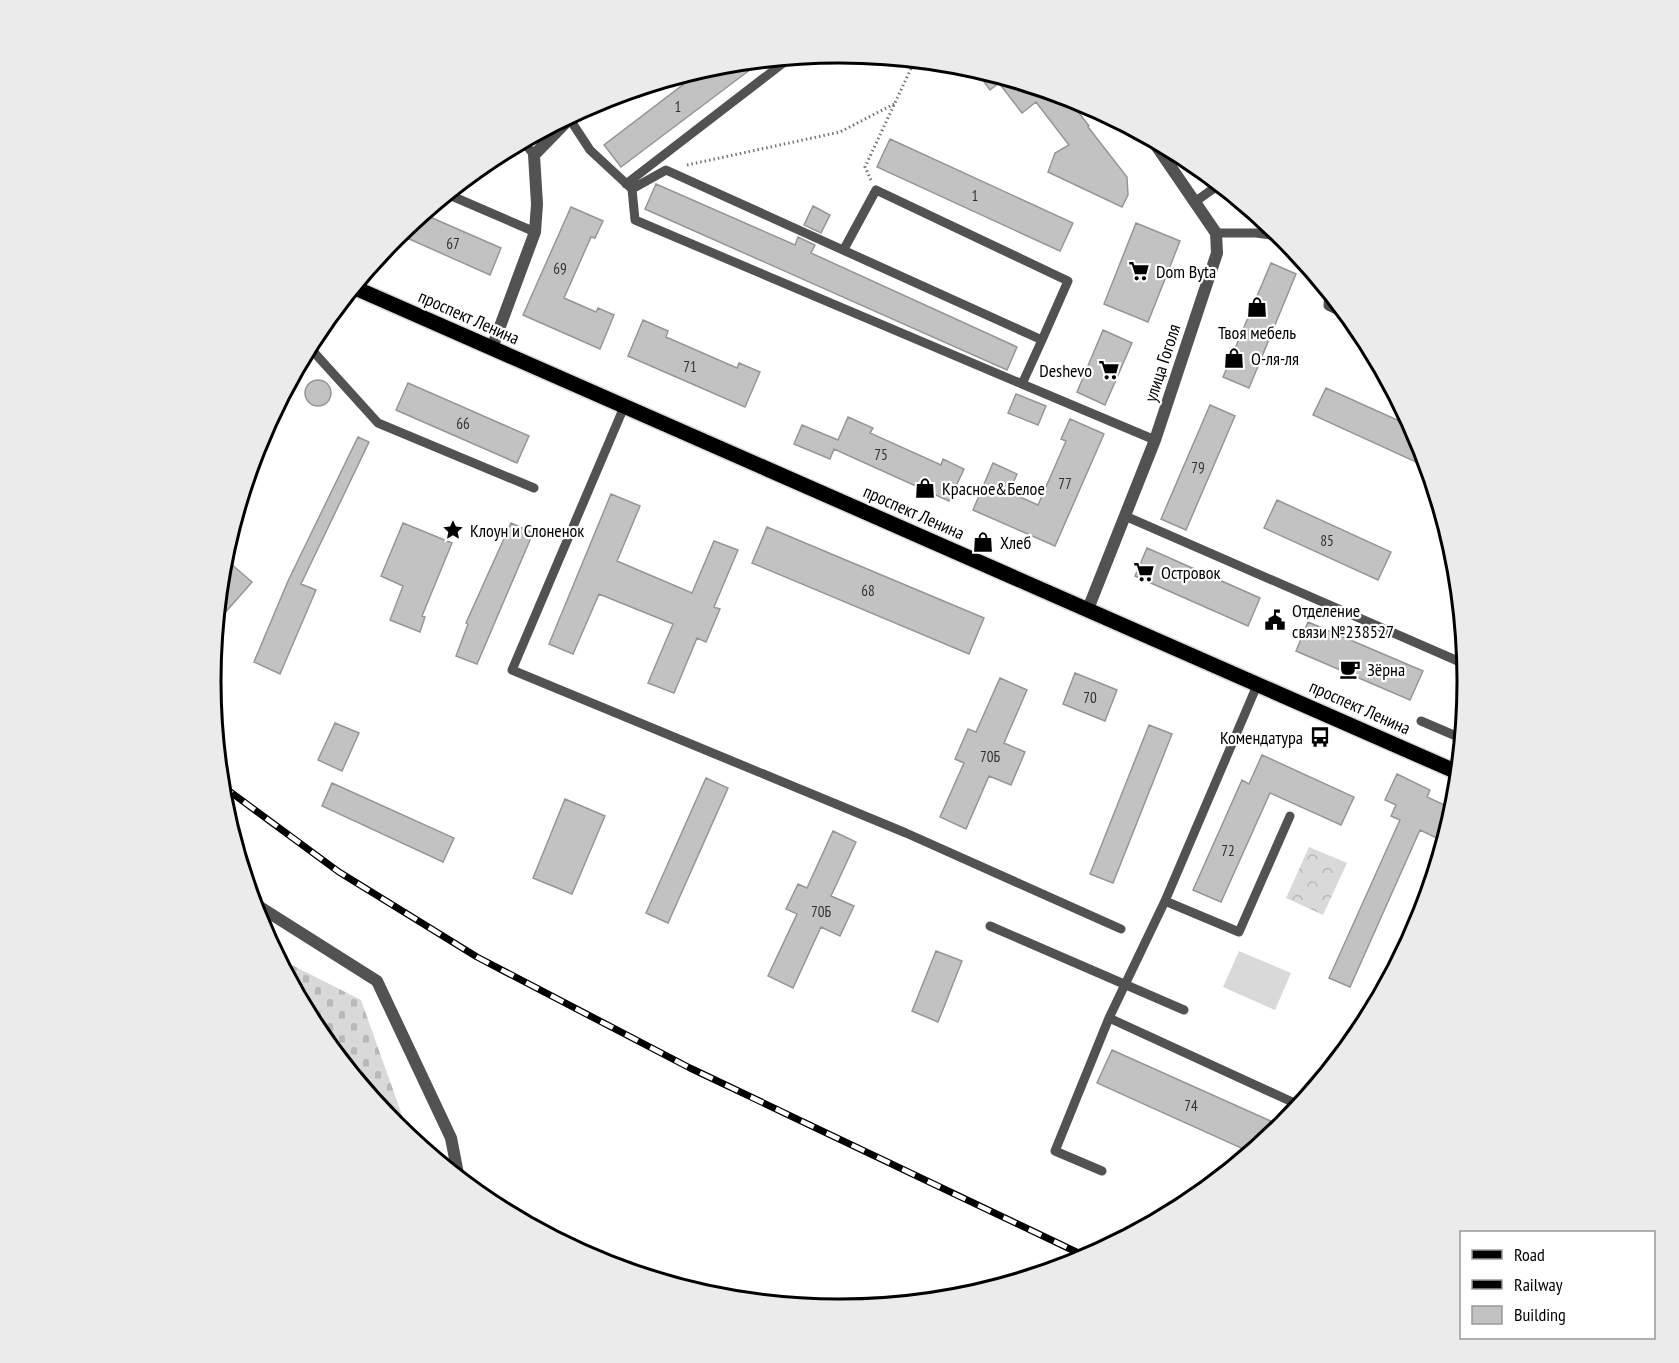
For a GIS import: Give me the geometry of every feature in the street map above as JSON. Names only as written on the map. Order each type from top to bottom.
[{"type":"main road","name":"проспект Ленина","points":[[360,291],[1452,769]]},
{"type":"street","points":[[492,348],[534,232],[537,204],[534,155],[556,132]]},
{"type":"street","points":[[1163,155],[1216,233]]},
{"type":"street","name":"улица Гоголя","points":[[1088,609],[1155,440],[1217,253],[1216,233]]},
{"type":"street","points":[[265,910],[377,981],[451,1138],[457,1167]]},
{"type":"lane","points":[[629,186],[780,66]]},
{"type":"lane","points":[[576,122],[590,150],[629,186],[634,220],[1155,440]]},
{"type":"lane","points":[[528,147],[534,155]]},
{"type":"lane","points":[[629,186],[666,170],[1042,340]]},
{"type":"lane","points":[[844,249],[876,189],[1068,281],[1022,384]]},
{"type":"lane","points":[[1196,201],[1213,189]]},
{"type":"lane","points":[[455,197],[534,232]]},
{"type":"lane","points":[[1216,233],[1267,235]]},
{"type":"lane","points":[[315,354],[378,423],[534,488]]},
{"type":"lane","points":[[624,407],[512,670],[906,834],[1121,929]]},
{"type":"lane","points":[[1125,516],[1457,661]]},
{"type":"lane","points":[[1102,1171],[1055,1151],[1109,1018],[1165,901],[1258,683]]},
{"type":"lane","points":[[1421,721],[1456,736]]},
{"type":"lane","points":[[1165,901],[1239,932],[1290,816]]},
{"type":"lane","points":[[990,926],[1184,1011]]},
{"type":"lane","points":[[1109,1018],[1293,1102]]},
{"type":"path","points":[[876,189],[865,166],[912,67]]},
{"type":"path","points":[[666,170],[840,132],[894,104]]},
{"type":"path","points":[[515,156],[534,155]]},
{"type":"green space","points":[[1309,847],[1347,863],[1323,915],[1286,898]]},
{"type":"green space","points":[[1239,951],[1291,973],[1275,1010],[1223,987]]},
{"type":"green space","points":[[290,964],[361,1000],[404,1121],[349,1058],[325,1025]]},
{"type":"building","points":[[750,70],[621,167],[604,145],[686,82]]},
{"type":"building","points":[[983,80],[998,84],[990,90]]},
{"type":"building","points":[[1000,84],[1077,111],[1127,177],[1128,195],[1122,207],[1048,172],[1055,153],[1069,145],[1036,102],[1022,113]]},
{"type":"building","points":[[890,139],[1073,223],[1060,251],[877,167]]},
{"type":"building","points":[[656,184],[795,245],[798,237],[815,245],[811,253],[1017,347],[1007,370],[645,209]]},
{"type":"building","points":[[813,206],[830,215],[821,233],[804,225]]},
{"type":"building","points":[[571,207],[603,221],[595,238],[591,237],[564,298],[596,312],[598,308],[614,315],[600,349],[523,315]]},
{"type":"building","points":[[431,217],[501,248],[490,275],[408,238]]},
{"type":"building","points":[[1136,223],[1180,241],[1148,322],[1104,304]]},
{"type":"building","points":[[1271,263],[1296,274],[1249,388],[1223,377]]},
{"type":"building","points":[[643,320],[668,331],[666,337],[737,368],[739,363],[760,372],[745,407],[628,356]]},
{"type":"building","points":[[1103,330],[1132,343],[1105,405],[1077,392]]},
{"type":"building","points":[[318,380],[327,384],[331,393],[327,402],[318,406],[309,402],[305,393],[309,384]]},
{"type":"building","points":[[408,383],[529,436],[517,463],[396,410]]},
{"type":"building","points":[[1326,388],[1400,421],[1418,463],[1313,415]]},
{"type":"building","points":[[1016,394],[1046,406],[1038,425],[1008,413]]},
{"type":"building","points":[[1210,405],[1235,416],[1186,530],[1161,519]]},
{"type":"building","points":[[848,417],[873,428],[870,433],[941,465],[943,459],[964,469],[949,501],[834,449],[830,459],[794,444],[802,425],[838,440]]},
{"type":"building","points":[[1070,419],[1104,434],[1055,546],[973,510],[993,463],[1017,474],[1009,492],[1038,505],[1066,441],[1061,439]]},
{"type":"building","points":[[358,437],[369,442],[301,584],[316,590],[280,674],[254,662],[288,581]]},
{"type":"building","points":[[611,494],[640,506],[617,561],[692,593],[714,541],[738,550],[714,607],[720,609],[706,642],[697,638],[674,693],[648,683],[673,624],[599,594],[573,654],[549,644]]},
{"type":"building","points":[[1277,500],[1391,552],[1378,580],[1264,528]]},
{"type":"building","points":[[403,523],[452,543],[422,616],[425,617],[420,632],[390,620],[403,586],[381,576]]},
{"type":"building","points":[[511,523],[533,533],[477,664],[456,656],[468,624],[466,623]]},
{"type":"building","points":[[767,527],[984,618],[969,654],[752,563]]},
{"type":"building","points":[[1147,548],[1260,598],[1248,626],[1135,576]]},
{"type":"building","points":[[232,565],[252,582],[225,613]]},
{"type":"building","points":[[1308,622],[1423,671],[1410,700],[1296,651]]},
{"type":"building","points":[[1075,673],[1117,690],[1105,721],[1063,704]]},
{"type":"building","points":[[1000,678],[1027,690],[1004,743],[1025,752],[1011,785],[989,776],[966,829],[940,817],[964,763],[955,759],[968,729],[976,732]]},
{"type":"building","points":[[335,723],[359,733],[342,771],[318,760]]},
{"type":"building","points":[[1149,725],[1172,734],[1113,883],[1090,874]]},
{"type":"building","points":[[1262,755],[1354,797],[1341,825],[1270,793],[1221,902],[1193,890],[1242,780],[1249,784]]},
{"type":"building","points":[[1397,774],[1430,790],[1427,797],[1445,805],[1438,839],[1420,830],[1350,987],[1329,978],[1400,820],[1391,816],[1396,805],[1385,800]]},
{"type":"building","points":[[706,778],[728,788],[668,923],[646,913]]},
{"type":"building","points":[[332,783],[454,838],[443,862],[322,806]]},
{"type":"building","points":[[565,799],[605,816],[572,894],[533,878]]},
{"type":"building","points":[[833,831],[856,842],[831,896],[854,906],[840,936],[821,927],[793,988],[768,976],[797,914],[786,909],[798,884],[807,888]]},
{"type":"building","points":[[936,951],[962,961],[938,1022],[912,1011]]},
{"type":"building","points":[[1112,1050],[1273,1122],[1244,1149],[1097,1083]]},
{"type":"railway","points":[[231,793],[339,872],[477,957],[690,1068],[1077,1252]]},
{"type":"place","name":"Dom Byta","points":[[1139,271]]},
{"type":"place","name":"Твоя мебель","points":[[1257,307]]},
{"type":"place","name":"О-ля-ля","points":[[1234,358]]},
{"type":"place","name":"Deshevo","points":[[1109,370]]},
{"type":"place","name":"Красное&Белое","points":[[925,488]]},
{"type":"place","name":"Клоун и Слоненок","points":[[453,530]]},
{"type":"place","name":"Хлеб","points":[[983,542]]},
{"type":"place","name":"Островок","points":[[1144,572]]},
{"type":"place","name":"Отделение связи №238527","points":[[1275,620]]},
{"type":"place","name":"Зёрна","points":[[1350,669]]},
{"type":"place","name":"Комендатура","points":[[1320,737]]}]
